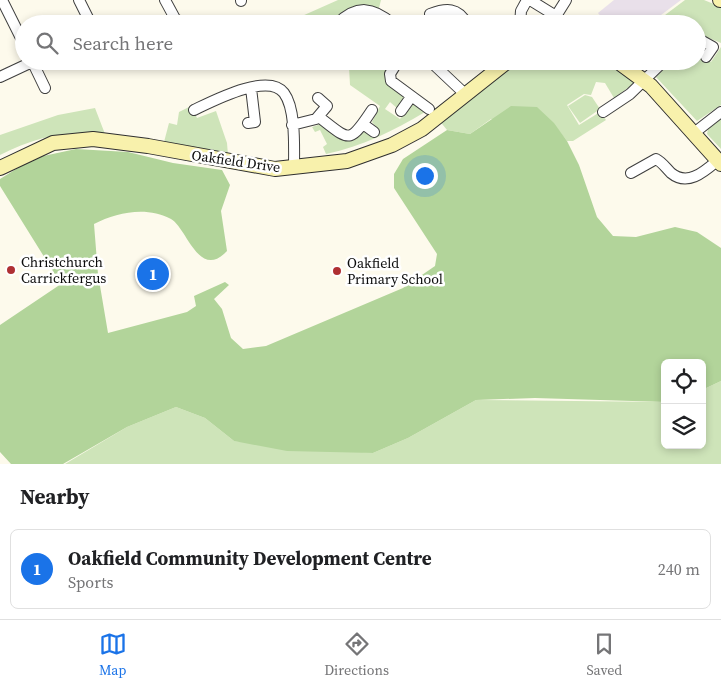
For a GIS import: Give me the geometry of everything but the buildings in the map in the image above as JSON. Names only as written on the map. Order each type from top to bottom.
[{"type":"street","points":[[2,0],[15,26]]},
{"type":"street","points":[[79,0],[86,15]]},
{"type":"street","points":[[165,0],[174,15]]},
{"type":"street","points":[[521,15],[529,0],[554,15]]},
{"type":"street","points":[[557,15],[566,0]]},
{"type":"street","points":[[349,15],[370,10],[376,11],[381,15]]},
{"type":"street","points":[[430,14],[444,10],[453,10],[460,15]]},
{"type":"street","points":[[706,43],[712,47],[706,57]]},
{"type":"street","points":[[0,77],[15,70]]},
{"type":"street","points":[[36,70],[45,88]]},
{"type":"street","points":[[394,70],[390,78],[394,84],[428,109]]},
{"type":"street","points":[[440,70],[465,94]]},
{"type":"street","name":"Oakfield Drive","points":[[0,168],[53,143],[93,140],[148,146],[245,165],[294,168],[347,161],[392,145],[422,129],[496,70]]},
{"type":"street","points":[[630,70],[645,80],[719,162],[702,174],[692,177],[675,176],[656,159],[631,173]]},
{"type":"street","points":[[603,112],[630,94],[655,70]]},
{"type":"street","points":[[194,110],[225,96],[251,88],[271,85],[281,90],[288,102],[292,125],[294,168]]},
{"type":"street","points":[[251,88],[255,122]]},
{"type":"street","points":[[401,111],[411,97]]},
{"type":"street","points":[[292,125],[319,117],[327,106],[318,98]]},
{"type":"street","points":[[319,117],[346,136],[356,134],[372,110]]},
{"type":"street","points":[[694,133],[721,112]]},
{"type":"street","points":[[363,124],[374,132]]},
{"type":"shaded area","points":[[614,0],[681,0],[661,15],[600,15],[598,13]]},
{"type":"green space","points":[[338,0],[381,0],[379,8],[355,7],[341,15],[304,15]]},
{"type":"green space","points":[[685,0],[704,0],[721,7],[721,43],[706,37],[706,15],[665,15]]},
{"type":"green space","points":[[721,47],[721,105],[697,121],[656,77],[663,70],[706,70],[706,59],[711,62]]},
{"type":"green space","points":[[349,70],[385,70],[404,97],[398,109],[390,102],[385,109],[400,119],[411,105],[416,105],[425,112],[377,137],[353,147],[326,154],[323,147],[327,144],[320,130],[315,132],[312,127],[321,124],[345,140],[354,139],[365,131],[374,135],[378,129],[372,122],[380,106],[350,85]]},
{"type":"green space","points":[[503,70],[621,70],[633,81],[633,84],[614,98],[605,83],[596,82],[591,95],[584,94],[567,105],[579,125],[600,112],[606,120],[573,141],[567,141],[553,123],[491,119],[470,134],[447,130],[438,119]]},
{"type":"green space","points":[[585,95],[592,97],[600,109],[580,123],[568,106]]},
{"type":"green space","points":[[191,106],[197,118],[216,111],[227,143],[228,155],[164,142],[169,123],[177,125],[179,112]]},
{"type":"green space","points":[[511,106],[537,107],[554,123],[567,141],[579,165],[597,217],[613,236],[636,237],[675,227],[697,232],[721,248],[721,381],[706,388],[706,359],[661,359],[661,402],[535,398],[476,400],[408,438],[373,453],[287,451],[234,441],[205,418],[176,407],[127,427],[63,464],[11,464],[0,452],[0,325],[61,284],[0,186],[0,179],[34,158],[76,149],[128,152],[173,163],[222,170],[230,185],[221,211],[227,251],[217,259],[209,260],[194,250],[177,224],[171,219],[152,213],[132,212],[112,216],[94,224],[98,274],[108,333],[187,312],[196,306],[194,296],[225,282],[229,285],[214,299],[222,309],[231,338],[243,349],[266,346],[403,288],[435,266],[437,254],[394,188],[394,174],[403,159],[447,130],[470,134]]},
{"type":"green space","points":[[95,108],[105,134],[77,133],[51,136],[38,139],[0,155],[0,135],[58,115]]},
{"type":"green space","points":[[721,119],[721,149],[707,134],[708,129]]},
{"type":"green space","points":[[721,381],[721,464],[65,464],[127,427],[176,407],[205,418],[234,441],[373,453],[408,438],[476,400],[661,402],[661,449],[706,449],[706,388]]},
{"type":"place","name":"Christchurch Carrickfergus","points":[[11,270]]},
{"type":"place","name":"Oakfield Primary School","points":[[337,271]]},
{"type":"place","name":"Oakfield Community Development Centre","points":[[153,274]]}]
